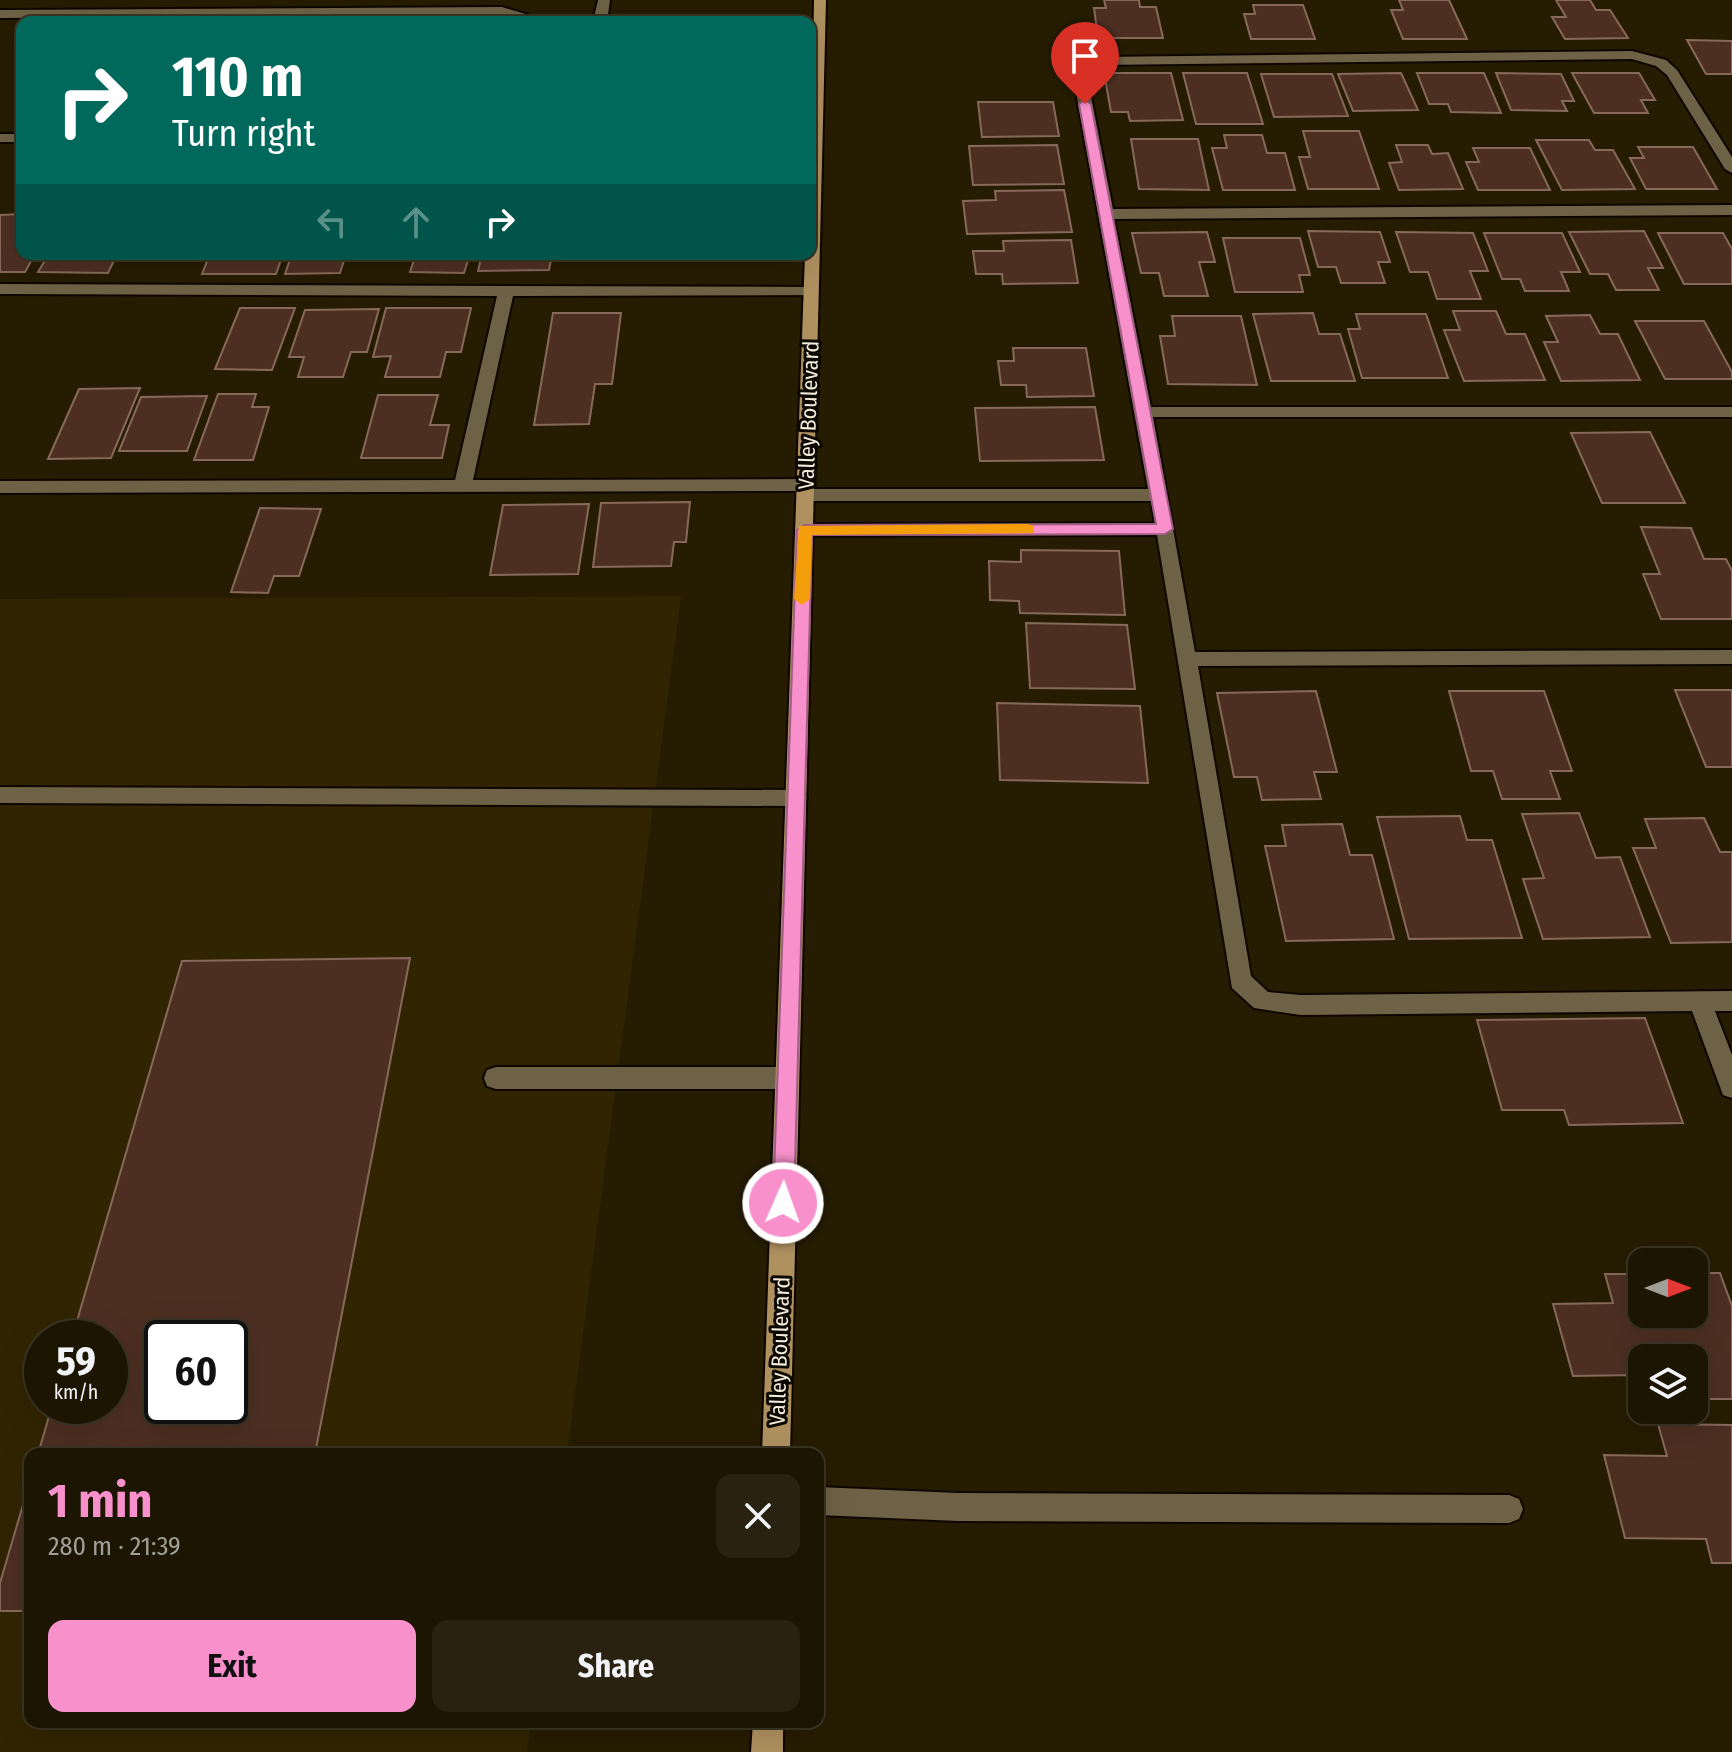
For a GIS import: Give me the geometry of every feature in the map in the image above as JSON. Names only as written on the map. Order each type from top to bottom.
[{"type":"main road","name":"Valley Boulevard","points":[[816,49],[820,0]]},
{"type":"main road","name":"Valley Boulevard","points":[[776,1448],[812,260]]},
{"type":"main road","points":[[767,1752],[768,1728]]},
{"type":"lane","points":[[335,16],[502,11],[522,16]]},
{"type":"lane","points":[[0,14],[201,16]]},
{"type":"lane","points":[[1732,169],[1672,73],[1661,63],[1646,57],[1096,61],[1081,68],[1080,76],[1165,529],[1240,981],[1262,1001],[1301,1005],[1732,1001]]},
{"type":"lane","points":[[1106,214],[1732,210]]},
{"type":"lane","points":[[0,289],[812,292]]},
{"type":"lane","points":[[463,486],[506,290]]},
{"type":"lane","points":[[1144,412],[1732,412]]},
{"type":"lane","points":[[0,487],[463,486],[1158,495]]},
{"type":"lane","points":[[804,530],[1165,529]]},
{"type":"lane","points":[[1187,659],[1732,657]]},
{"type":"lane","points":[[0,795],[796,798]]},
{"type":"lane","points":[[1700,1001],[1732,1087]]},
{"type":"lane","points":[[496,1078],[787,1078]]},
{"type":"lane","points":[[824,1501],[973,1507],[1509,1509]]},
{"type":"shaded area","points":[[681,596],[568,1448],[24,1448],[24,1728],[530,1728],[527,1752],[0,1752],[0,599]]},
{"type":"building","points":[[1104,0],[1139,0],[1140,7],[1156,7],[1163,38],[1098,38],[1094,8],[1106,8]]},
{"type":"building","points":[[1399,0],[1449,0],[1467,39],[1403,39],[1391,10],[1403,10]]},
{"type":"building","points":[[1556,0],[1590,0],[1596,10],[1610,10],[1628,38],[1565,39],[1552,17],[1566,17]]},
{"type":"building","points":[[1253,5],[1303,5],[1315,39],[1251,39],[1244,14],[1255,14]]},
{"type":"building","points":[[1687,40],[1732,41],[1732,74],[1706,74]]},
{"type":"building","points":[[1104,73],[1171,73],[1183,120],[1130,121],[1128,112],[1111,112]]},
{"type":"building","points":[[1183,73],[1247,73],[1263,124],[1196,124]]},
{"type":"building","points":[[1401,73],[1418,110],[1353,111],[1338,74]]},
{"type":"building","points":[[1417,73],[1484,73],[1501,113],[1451,112],[1448,104],[1429,104]]},
{"type":"building","points":[[1496,73],[1561,74],[1574,101],[1562,101],[1567,111],[1511,110]]},
{"type":"building","points":[[1572,73],[1639,73],[1655,100],[1641,100],[1648,113],[1594,113]]},
{"type":"building","points":[[1261,74],[1332,74],[1348,116],[1274,117]]},
{"type":"building","points":[[978,102],[1053,102],[1059,136],[982,137]]},
{"type":"building","points":[[1303,131],[1359,131],[1379,189],[1308,189],[1299,157],[1310,157]]},
{"type":"building","points":[[1224,135],[1262,135],[1267,153],[1285,153],[1295,190],[1223,190],[1212,148],[1227,148]]},
{"type":"building","points":[[1131,139],[1198,139],[1209,190],[1139,189]]},
{"type":"building","points":[[1536,140],[1589,140],[1595,150],[1613,150],[1635,189],[1562,190]]},
{"type":"building","points":[[1057,145],[1064,184],[973,185],[969,146]]},
{"type":"building","points":[[1396,145],[1428,145],[1432,154],[1448,153],[1463,189],[1399,190],[1389,163],[1402,162]]},
{"type":"building","points":[[1638,147],[1693,147],[1717,189],[1646,189],[1630,158],[1644,158]]},
{"type":"building","points":[[1473,148],[1530,148],[1550,190],[1478,190],[1466,162],[1479,162]]},
{"type":"building","points":[[1064,190],[1072,232],[967,234],[963,201],[996,200],[995,191]]},
{"type":"building","points":[[16,214],[16,260],[32,260],[25,272],[0,272],[0,215]]},
{"type":"building","points":[[1308,231],[1380,232],[1390,262],[1378,262],[1385,283],[1341,283],[1336,267],[1318,267]]},
{"type":"building","points":[[1644,231],[1663,268],[1648,268],[1659,290],[1616,290],[1608,274],[1590,274],[1569,232]]},
{"type":"building","points":[[1207,232],[1215,262],[1199,262],[1208,296],[1164,296],[1159,273],[1141,273],[1132,233]]},
{"type":"building","points":[[1396,232],[1473,233],[1488,271],[1470,271],[1481,299],[1437,299],[1428,272],[1410,272]]},
{"type":"building","points":[[1484,233],[1562,233],[1580,272],[1561,272],[1569,291],[1525,291],[1520,279],[1502,279]]},
{"type":"building","points":[[1658,233],[1723,233],[1732,249],[1732,284],[1684,284]]},
{"type":"building","points":[[1223,238],[1300,238],[1310,275],[1299,275],[1303,292],[1235,292]]},
{"type":"building","points":[[1071,240],[1078,283],[1003,284],[1002,274],[976,274],[973,251],[1004,251],[1003,241]]},
{"type":"building","points":[[45,260],[114,260],[108,273],[38,272]]},
{"type":"building","points":[[208,260],[281,260],[276,274],[202,274]]},
{"type":"building","points":[[290,260],[344,260],[340,273],[285,274]]},
{"type":"building","points":[[414,260],[468,260],[464,273],[410,272]]},
{"type":"building","points":[[481,260],[551,260],[549,270],[478,271]]},
{"type":"building","points":[[240,308],[295,308],[272,370],[215,369]]},
{"type":"building","points":[[386,308],[471,308],[461,352],[446,352],[440,377],[385,377],[391,356],[373,357]]},
{"type":"building","points":[[379,309],[367,352],[351,352],[343,377],[298,377],[304,357],[289,357],[305,310]]},
{"type":"building","points":[[1453,311],[1496,311],[1506,334],[1525,334],[1545,380],[1464,381],[1444,330],[1460,330]]},
{"type":"building","points":[[553,313],[621,313],[612,384],[595,384],[589,424],[534,425]]},
{"type":"building","points":[[1313,313],[1319,334],[1340,334],[1355,381],[1271,381],[1253,314]]},
{"type":"building","points":[[1356,314],[1426,314],[1448,378],[1362,378],[1348,329],[1360,329]]},
{"type":"building","points":[[1590,315],[1600,334],[1618,334],[1640,380],[1561,381],[1544,342],[1558,342],[1546,316]]},
{"type":"building","points":[[1172,316],[1241,316],[1257,385],[1168,384],[1160,336],[1175,336]]},
{"type":"building","points":[[1635,321],[1704,321],[1732,372],[1732,379],[1665,379]]},
{"type":"building","points":[[1013,348],[1086,348],[1094,396],[1027,397],[1026,385],[1001,385],[998,361],[1014,361]]},
{"type":"building","points":[[140,388],[111,458],[48,459],[79,389]]},
{"type":"building","points":[[218,394],[256,394],[252,407],[269,407],[253,460],[194,460]]},
{"type":"building","points":[[378,395],[438,395],[430,425],[449,425],[442,458],[361,458]]},
{"type":"building","points":[[207,396],[187,451],[119,451],[141,397]]},
{"type":"building","points":[[1095,407],[1104,460],[980,461],[975,408]]},
{"type":"building","points":[[1650,432],[1685,503],[1602,503],[1571,433]]},
{"type":"building","points":[[690,502],[686,542],[674,542],[671,566],[593,567],[601,503]]},
{"type":"building","points":[[589,504],[578,574],[490,575],[503,505]]},
{"type":"building","points":[[260,508],[321,509],[299,576],[274,576],[268,593],[231,592]]},
{"type":"building","points":[[1641,527],[1691,528],[1704,559],[1726,559],[1732,571],[1732,619],[1661,619],[1643,574],[1660,574]]},
{"type":"building","points":[[1021,550],[1119,551],[1125,615],[1020,613],[1019,601],[990,600],[989,561],[1021,562]]},
{"type":"building","points":[[1026,623],[1127,625],[1135,689],[1030,688]]},
{"type":"building","points":[[1675,690],[1732,690],[1732,767],[1706,767]]},
{"type":"building","points":[[1316,691],[1337,772],[1314,772],[1321,799],[1262,800],[1257,777],[1234,777],[1217,693]]},
{"type":"building","points":[[1449,691],[1544,691],[1572,771],[1550,771],[1560,799],[1502,799],[1493,771],[1471,771]]},
{"type":"building","points":[[997,703],[1140,706],[1148,783],[1000,780]]},
{"type":"building","points":[[1579,813],[1596,858],[1620,857],[1650,937],[1543,939],[1523,879],[1544,878],[1522,814]]},
{"type":"building","points":[[1460,816],[1467,840],[1492,840],[1522,938],[1409,939],[1377,817]]},
{"type":"building","points":[[1704,818],[1720,852],[1732,852],[1732,942],[1671,943],[1633,848],[1656,848],[1645,819]]},
{"type":"building","points":[[1342,824],[1350,855],[1372,855],[1394,939],[1286,941],[1265,846],[1286,846],[1282,825]]},
{"type":"building","points":[[410,958],[316,1448],[40,1448],[47,1424],[128,1424],[128,1320],[77,1320],[182,961]]},
{"type":"building","points":[[1645,1018],[1683,1123],[1569,1125],[1564,1110],[1502,1110],[1477,1020]]},
{"type":"building","points":[[1708,1273],[1720,1273],[1732,1306],[1732,1399],[1708,1399],[1708,1344],[1628,1344],[1628,1375],[1573,1376],[1553,1304],[1613,1303],[1605,1274],[1628,1274],[1628,1328],[1708,1328]]},
{"type":"building","points":[[1658,1424],[1732,1425],[1732,1563],[1712,1563],[1706,1539],[1625,1538],[1604,1455],[1667,1456]]},
{"type":"building","points":[[24,1501],[24,1611],[0,1611],[0,1583]]},
{"type":"slow traffic","points":[[802,599],[804,530],[1028,529]]},
{"type":"route","points":[[783,1203],[804,530],[1165,529],[1085,104]]}]
